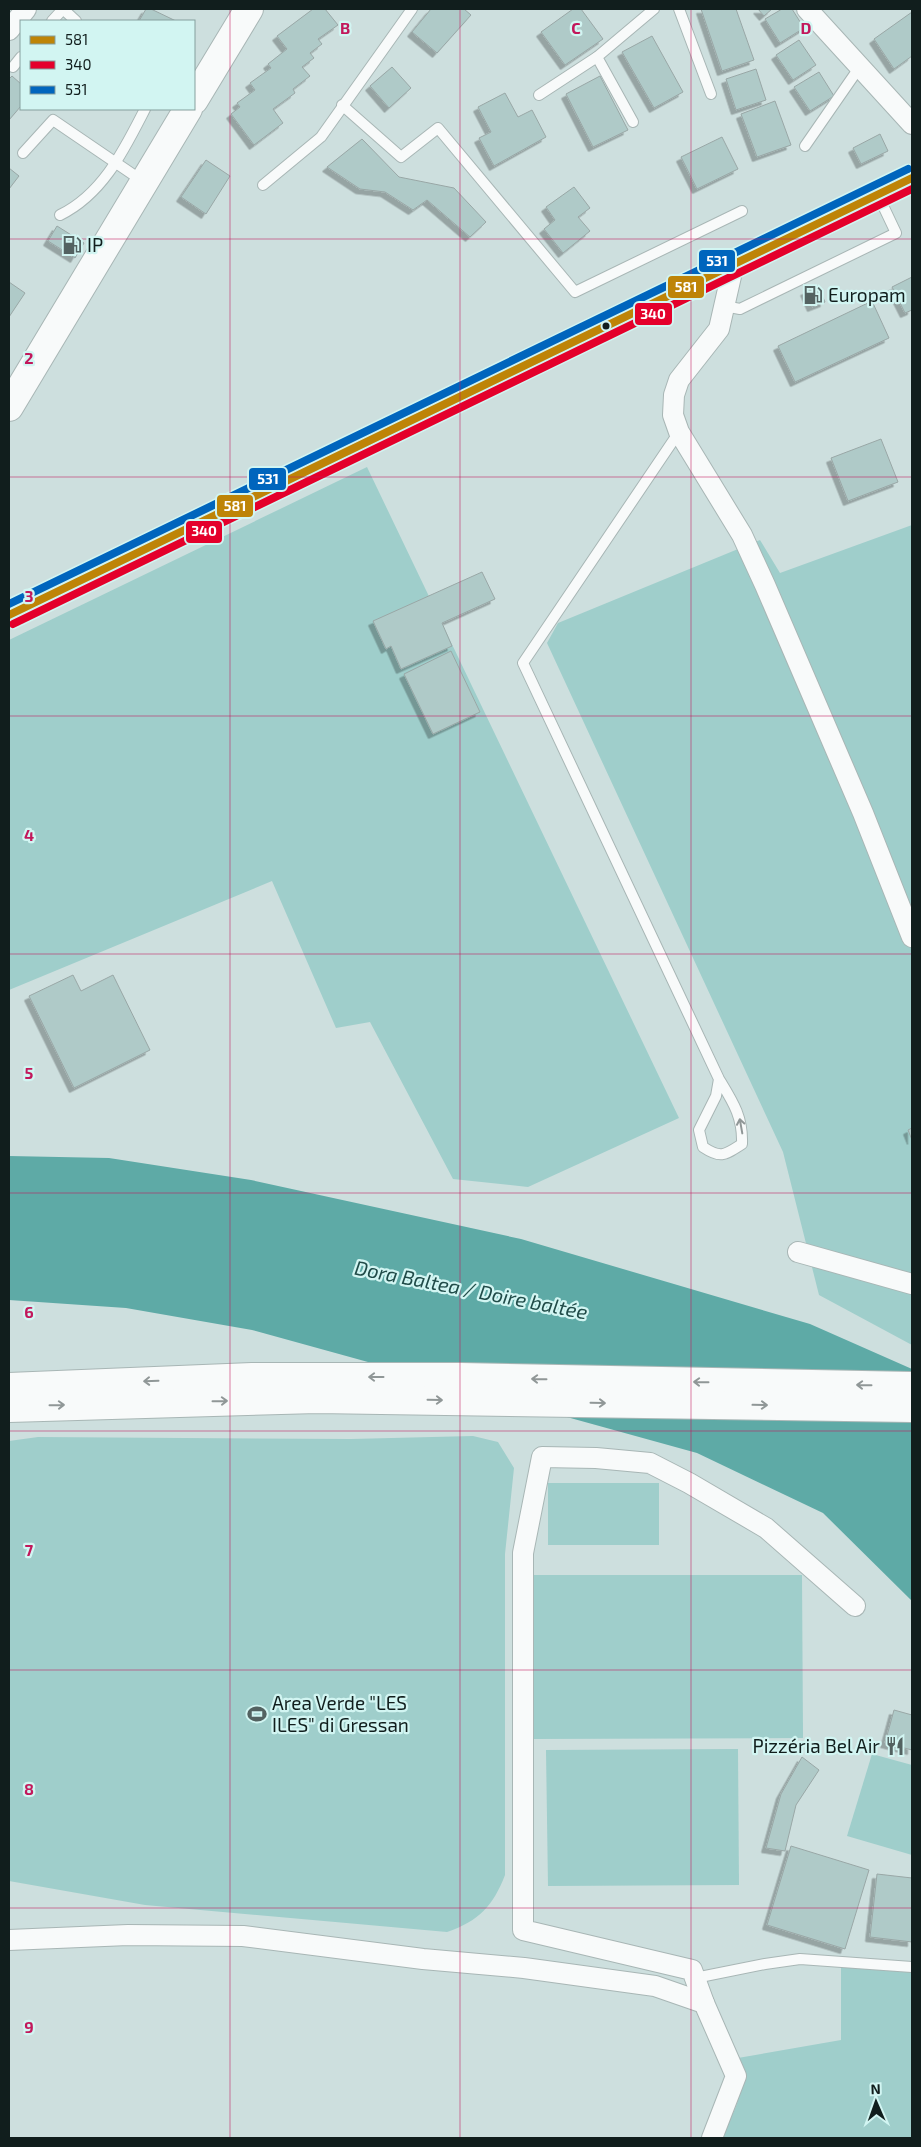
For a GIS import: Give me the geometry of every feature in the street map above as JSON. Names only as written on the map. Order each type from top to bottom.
[{"type":"main road","points":[[195,98],[249,9]]},
{"type":"main road","points":[[9,407],[187,110]]},
{"type":"main road","points":[[9,1387],[252,1377],[461,1377],[912,1386]]},
{"type":"main road","points":[[9,1408],[317,1399],[912,1408]]},
{"type":"street","points":[[9,30],[26,9]]},
{"type":"street","points":[[807,9],[912,123]]},
{"type":"street","points":[[9,615],[912,178]]},
{"type":"street","points":[[734,264],[719,329],[679,380],[674,395],[673,415],[679,432],[742,535],[863,813],[912,937]]},
{"type":"street","points":[[798,1252],[912,1284]]},
{"type":"street","points":[[712,2138],[736,2076],[704,2003],[692,1970],[523,1930],[523,1553],[542,1457],[596,1458],[650,1463],[689,1483],[766,1528],[855,1606]]},
{"type":"street","points":[[9,1940],[128,1935],[243,1936],[423,1959],[524,1968],[656,1986],[704,2003]]},
{"type":"lane","points":[[53,20],[63,9],[75,20]]},
{"type":"lane","points":[[263,184],[321,137],[412,9]]},
{"type":"lane","points":[[539,95],[597,57],[654,9]]},
{"type":"lane","points":[[678,9],[712,94]]},
{"type":"lane","points":[[597,57],[633,122]]},
{"type":"lane","points":[[13,67],[20,59]]},
{"type":"lane","points":[[805,146],[860,68]]},
{"type":"lane","points":[[342,105],[401,157],[438,128],[575,292],[742,211]]},
{"type":"lane","points":[[60,215],[77,207],[118,163],[144,110]]},
{"type":"lane","points":[[23,153],[53,120],[118,163],[133,177],[145,183]]},
{"type":"lane","points":[[724,306],[740,309],[896,233],[878,194]]},
{"type":"lane","points":[[679,432],[523,663],[719,1079],[735,1106],[743,1127],[742,1144],[727,1154],[714,1154],[703,1147],[699,1130],[716,1096],[719,1079]]},
{"type":"lane","points":[[695,1978],[800,1959],[912,1968]]},
{"type":"shaded area","points":[[367,467],[679,1118],[528,1187],[453,1179],[370,1022],[336,1028],[272,881],[9,990],[9,640]]},
{"type":"shaded area","points":[[912,525],[912,1345],[819,1295],[783,1152],[547,643],[558,623],[760,540],[780,573]]},
{"type":"shaded area","name":"Area Verde \"LES ILES\" di Gressan","points":[[473,1436],[498,1442],[514,1468],[505,1554],[505,1875],[490,1904],[483,1911],[468,1923],[447,1932],[145,1905],[9,1881],[9,1441],[38,1437],[351,1439]]},
{"type":"shaded area","points":[[548,1483],[659,1483],[659,1545],[548,1545]]},
{"type":"shaded area","points":[[532,1575],[802,1575],[803,1738],[533,1739]]},
{"type":"shaded area","points":[[738,1749],[739,1885],[548,1886],[546,1750]]},
{"type":"shaded area","points":[[872,1754],[912,1765],[912,1855],[847,1836]]},
{"type":"shaded area","points":[[841,1966],[912,1971],[912,2138],[720,2138],[732,2116],[740,2092],[738,2058],[841,2040]]},
{"type":"water","name":"Dora Baltea / Doire baltée","points":[[9,1156],[109,1158],[251,1180],[521,1239],[810,1324],[912,1369],[912,1601],[823,1513],[697,1453],[252,1330],[126,1308],[9,1300]]},
{"type":"building","points":[[146,9],[151,9],[174,20],[140,20]]},
{"type":"building","points":[[313,9],[325,9],[338,25],[318,39],[322,44],[310,53],[314,58],[302,67],[310,76],[293,89],[295,93],[273,109],[283,123],[254,145],[231,114],[240,107],[237,103],[255,90],[250,83],[271,68],[268,64],[287,49],[277,36]]},
{"type":"building","points":[[431,9],[464,9],[471,15],[437,53],[412,32]]},
{"type":"building","points":[[573,9],[581,9],[603,39],[565,65],[541,32]]},
{"type":"building","points":[[701,9],[736,9],[754,60],[722,71]]},
{"type":"building","points":[[758,9],[772,9],[764,16]]},
{"type":"building","points":[[782,9],[792,9],[804,28],[780,43],[765,19]]},
{"type":"building","points":[[912,12],[912,56],[894,69],[874,39]]},
{"type":"building","points":[[652,36],[683,92],[654,108],[622,52]]},
{"type":"building","points":[[799,40],[816,65],[793,80],[776,55]]},
{"type":"building","points":[[392,67],[411,88],[389,108],[370,86]]},
{"type":"building","points":[[756,69],[766,100],[736,110],[726,79]]},
{"type":"building","points":[[819,72],[834,96],[810,111],[794,87]]},
{"type":"building","points":[[12,76],[20,83],[20,107],[9,120],[9,79]]},
{"type":"building","points":[[600,76],[628,130],[593,147],[566,94]]},
{"type":"building","points":[[505,93],[518,117],[532,110],[546,137],[494,166],[479,138],[491,132],[478,107]]},
{"type":"building","points":[[775,101],[791,145],[757,157],[741,114]]},
{"type":"building","points":[[880,134],[888,151],[861,164],[853,148]]},
{"type":"building","points":[[722,137],[738,169],[697,189],[681,157]]},
{"type":"building","points":[[362,139],[399,177],[454,188],[486,222],[470,237],[427,200],[413,210],[385,192],[360,189],[327,167]]},
{"type":"building","points":[[206,160],[230,176],[206,214],[181,197]]},
{"type":"building","points":[[9,168],[19,176],[9,189]]},
{"type":"building","points":[[574,187],[590,208],[578,217],[590,231],[563,253],[544,229],[555,220],[546,207]]},
{"type":"building","points":[[57,226],[84,243],[75,258],[48,241]]},
{"type":"building","points":[[912,277],[912,310],[905,313],[892,287]]},
{"type":"building","points":[[9,282],[25,293],[9,317]]},
{"type":"building","points":[[818,286],[825,302],[812,307],[805,291]]},
{"type":"building","points":[[872,301],[889,338],[795,382],[778,346]]},
{"type":"building","points":[[881,439],[898,482],[848,501],[831,458]]},
{"type":"building","points":[[482,572],[495,599],[442,623],[452,646],[401,669],[391,646],[386,649],[373,621]]},
{"type":"building","points":[[451,651],[480,712],[433,734],[404,674]]},
{"type":"building","points":[[73,975],[81,991],[113,975],[150,1050],[74,1088],[29,996]]},
{"type":"building","points":[[912,1128],[912,1140],[908,1130]]},
{"type":"building","points":[[894,1710],[912,1715],[912,1750],[885,1743]]},
{"type":"building","points":[[802,1757],[819,1770],[796,1805],[785,1851],[766,1848],[781,1794]]},
{"type":"building","points":[[791,1846],[869,1870],[845,1949],[767,1925]]},
{"type":"building","points":[[877,1874],[912,1878],[912,1942],[870,1937]]},
{"type":"transit line","name":"531","points":[[9,604],[908,169]]},
{"type":"transit line","name":"581","points":[[9,615],[912,178]]},
{"type":"transit line","name":"340","points":[[13,624],[912,189]]},
{"type":"place","name":"IP","points":[[72,245]]},
{"type":"place","name":"Europam","points":[[813,295]]},
{"type":"place","name":"Area Verde \"LES ILES\" di Gressan","points":[[257,1714]]},
{"type":"place","name":"Pizzéria Bel Air","points":[[895,1746]]}]
